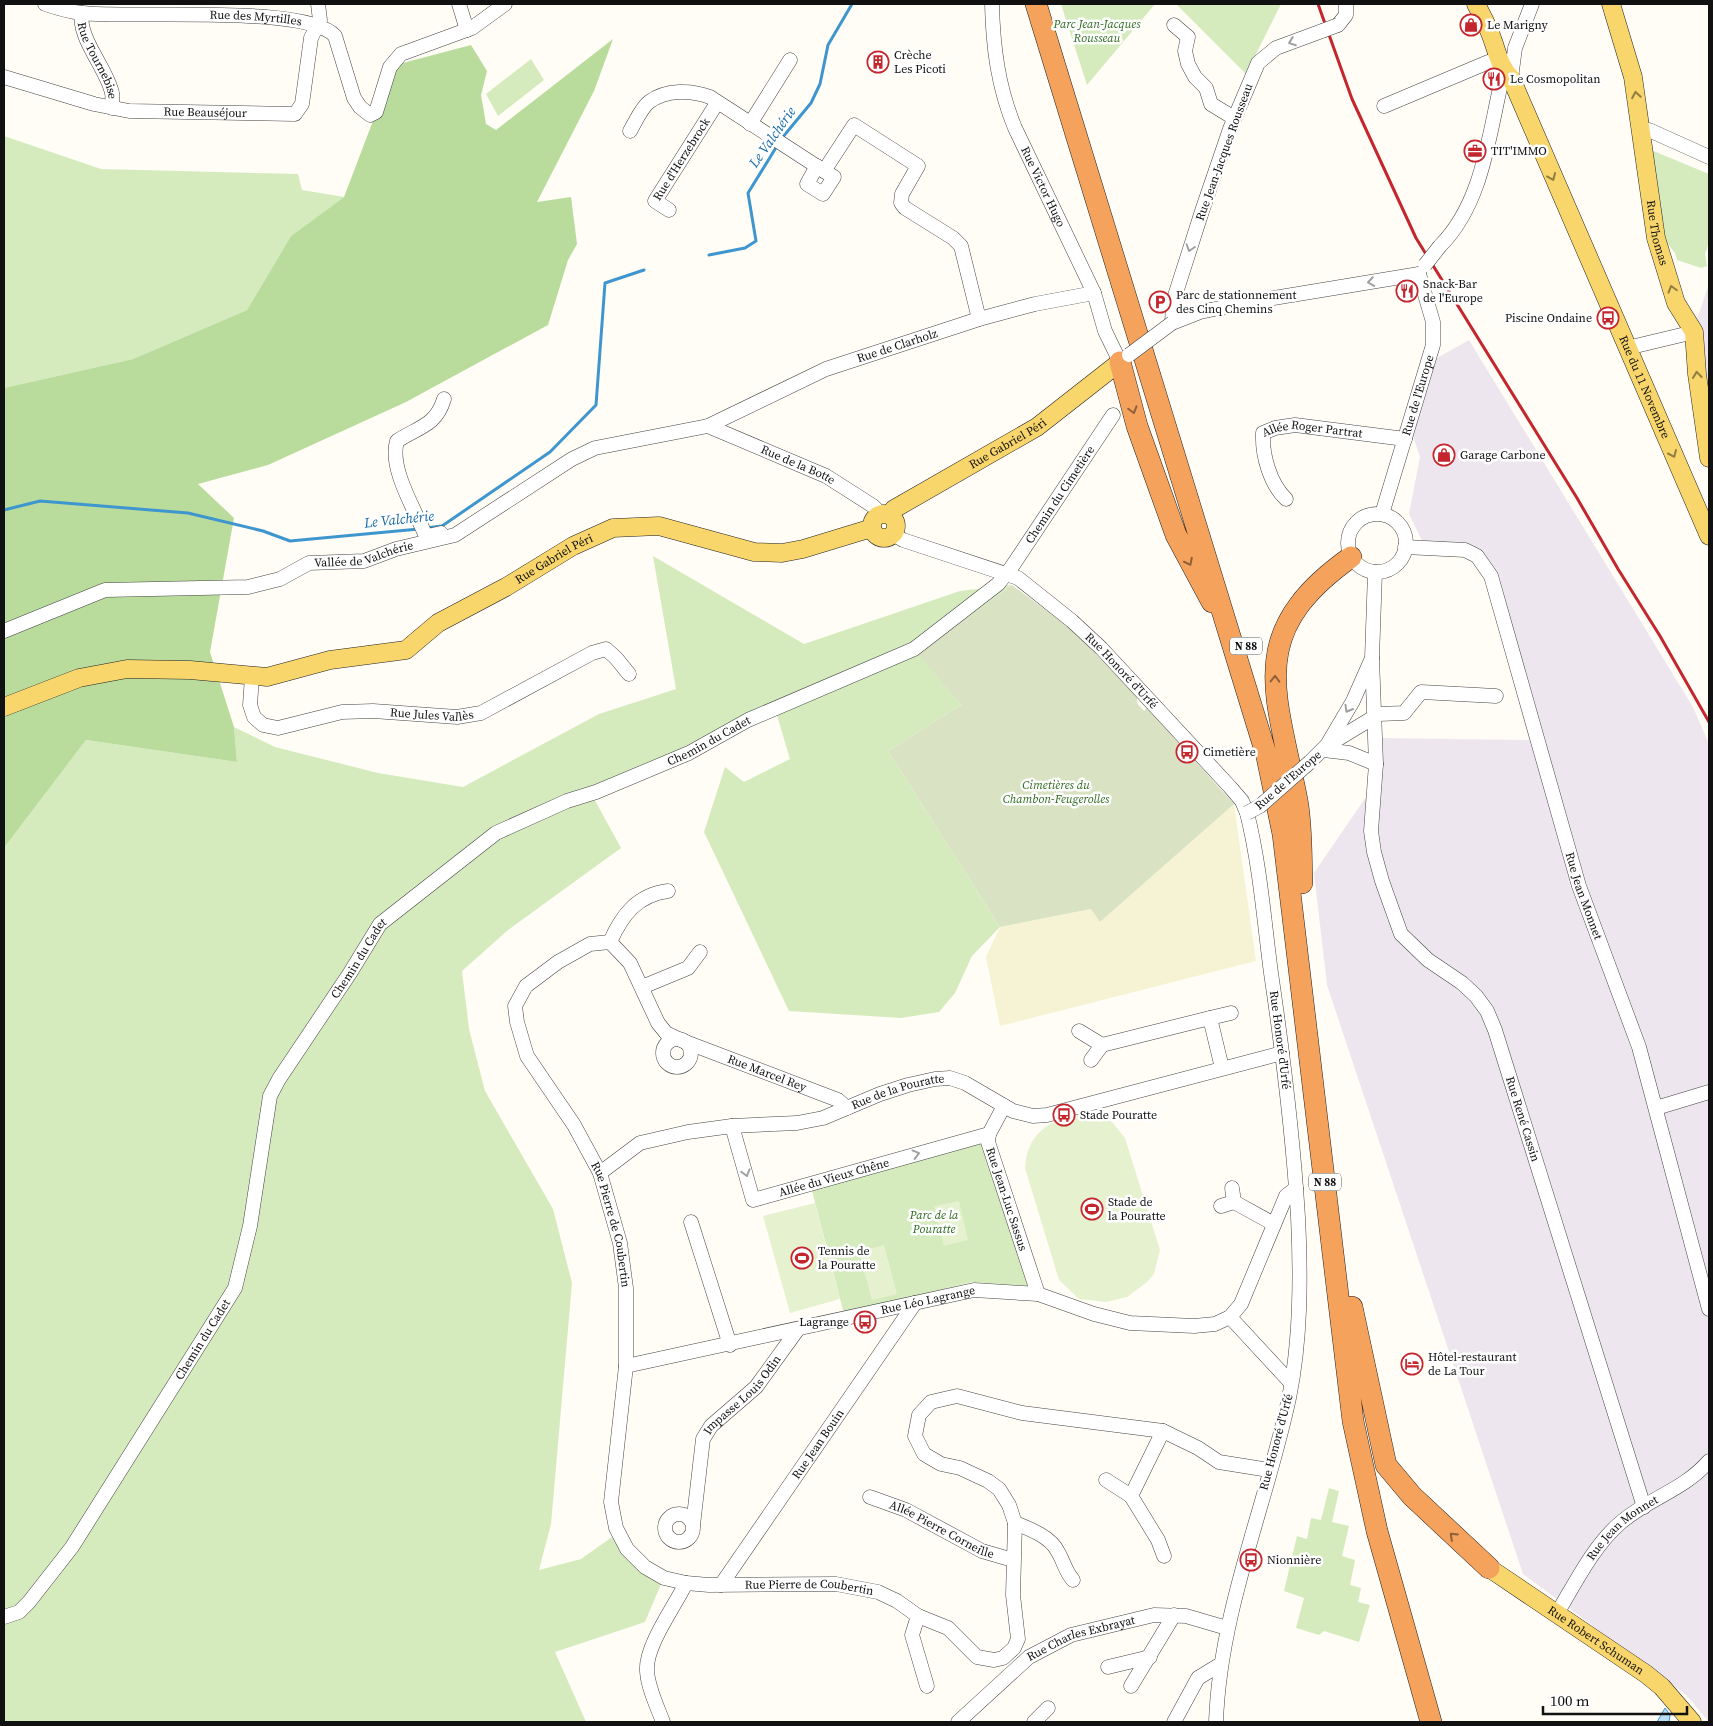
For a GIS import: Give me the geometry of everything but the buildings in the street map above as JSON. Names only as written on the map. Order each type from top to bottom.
[{"type":"highway","name":"N 88","points":[[1036,4],[1267,756],[1283,834],[1356,1439],[1377,1531],[1431,1722]]},
{"type":"highway","name":"N 88","points":[[1050,4],[1272,727],[1294,823],[1368,1429],[1381,1496],[1444,1722]]},
{"type":"highway","points":[[1125,359],[1137,426],[1176,535],[1232,638]]},
{"type":"highway","name":"N 88","points":[[1302,883],[1297,801],[1278,714],[1276,663],[1288,622],[1300,604],[1327,574],[1352,557]]},
{"type":"highway","points":[[1352,1307],[1386,1465],[1412,1496],[1489,1568]]},
{"type":"main road","name":"Rue du 11 Novembre","points":[[1476,4],[1504,69],[1520,100],[1709,536]]},
{"type":"main road","name":"Rue Thomas","points":[[1611,4],[1633,77],[1656,238],[1676,303],[1694,332],[1697,374],[1709,458]]},
{"type":"main road","name":"Rue Gabriel Péri","points":[[4,707],[79,678],[127,669],[190,670],[268,677],[350,656],[378,655],[406,650],[438,623],[506,587],[573,546],[613,528],[658,526],[754,552],[782,553],[803,549],[881,519],[894,509],[1037,427],[1125,359]]},
{"type":"main road","points":[[881,519],[896,524],[893,534]]},
{"type":"main road","name":"Rue Robert Schuman","points":[[1489,1568],[1646,1674],[1662,1687],[1692,1722]]},
{"type":"street","name":"Rue des Myrtilles","points":[[45,4],[65,7],[82,13],[255,17],[318,25]]},
{"type":"street","name":"Rue Beauséjour","points":[[4,77],[112,108],[139,111],[295,114],[302,104],[311,38],[321,14],[318,4]]},
{"type":"street","points":[[458,4],[467,30]]},
{"type":"street","points":[[318,25],[335,36],[354,98],[360,107],[370,115],[376,112],[390,67],[401,54],[467,30],[506,4]]},
{"type":"street","name":"Rue Victor Hugo","points":[[992,4],[994,49],[1004,101],[1014,128],[1094,293],[1105,331],[1125,359]]},
{"type":"street","name":"Rue Jean-Jacques Rousseau","points":[[1172,323],[1173,302],[1234,118],[1258,63],[1264,56],[1276,48],[1338,25],[1346,16],[1346,4]]},
{"type":"street","points":[[1125,359],[1172,323],[1200,312],[1422,270],[1462,216],[1471,196],[1481,170],[1496,112],[1504,69],[1515,48],[1532,4]]},
{"type":"street","name":"Rue Tournebise","points":[[82,13],[85,33],[112,92],[112,108]]},
{"type":"street","points":[[1174,25],[1188,37],[1184,51],[1188,64],[1194,77],[1206,88],[1211,104],[1234,118]]},
{"type":"street","points":[[1493,41],[1502,50],[1507,51],[1515,48]]},
{"type":"street","points":[[750,124],[790,60]]},
{"type":"street","points":[[1384,106],[1504,69]]},
{"type":"street","name":"Rue d'Herzebrock","points":[[630,131],[648,102],[659,96],[678,92],[696,92],[717,102],[821,168],[854,125],[918,166],[902,194],[901,203],[905,208],[953,238],[961,246],[979,319]]},
{"type":"street","points":[[1496,112],[1507,103],[1520,100]]},
{"type":"street","name":"Rue d'Herzebrock","points":[[669,210],[655,201],[717,102]]},
{"type":"street","points":[[1642,130],[1649,130],[1709,157]]},
{"type":"street","name":"Rue de l'Europe","points":[[1382,514],[1433,345],[1433,322],[1422,270]]},
{"type":"street","name":"Rue de Clarholz","points":[[708,426],[826,369],[979,319],[1035,304],[1094,293]]},
{"type":"street","points":[[1627,348],[1694,332]]},
{"type":"street","points":[[444,399],[441,409],[428,426],[398,441],[394,452],[397,466],[423,529],[428,536],[440,534],[484,515]]},
{"type":"street","name":"Chemin du Cimetière","points":[[1006,573],[1113,415]]},
{"type":"street","name":"Allée Roger Partrat","points":[[1286,499],[1276,490],[1262,446],[1263,433],[1275,428],[1295,424],[1405,439]]},
{"type":"street","name":"Vallée de Valchérie","points":[[4,631],[105,590],[248,587],[280,579],[309,563],[364,561],[396,548],[455,535],[572,458],[595,448],[708,426]]},
{"type":"street","name":"Rue de la Botte","points":[[708,426],[826,476],[873,506],[881,519]]},
{"type":"street","points":[[1382,514],[1390,517],[1399,526],[1405,538],[1405,547],[1398,562],[1384,571],[1375,572],[1358,565],[1348,548],[1351,530],[1364,517],[1382,514]]},
{"type":"street","name":"Rue Honoré d'Urfé","points":[[893,534],[903,540],[1018,578],[1072,621],[1100,648],[1234,792],[1247,813],[1282,1053],[1296,1188],[1300,1290],[1291,1382],[1227,1628],[1221,1664],[1216,1722]]},
{"type":"street","name":"Rue Jean Monnet","points":[[1405,547],[1464,550],[1477,556],[1491,576],[1579,886],[1639,1047],[1709,1309]]},
{"type":"street","name":"Rue de l'Europe","points":[[1247,813],[1260,806],[1326,748],[1373,717],[1372,658],[1375,572]]},
{"type":"street","name":"Chemin du Cadet","points":[[4,1617],[18,1612],[29,1602],[50,1578],[72,1547],[235,1288],[250,1226],[270,1096],[278,1079],[350,973],[380,924],[496,833],[567,801],[596,792],[689,753],[748,720],[914,649],[998,584],[1006,573]]},
{"type":"street","name":"Rue Jules Vallès","points":[[252,676],[250,705],[254,717],[263,725],[278,728],[342,712],[373,711],[457,717],[481,713],[592,654],[606,650],[630,674]]},
{"type":"street","name":"Rue de l'Europe","points":[[1326,748],[1372,658]]},
{"type":"street","points":[[1373,717],[1379,714],[1404,713],[1421,692],[1496,696]]},
{"type":"street","name":"Rue René Cassin","points":[[1373,717],[1376,764],[1371,831],[1374,852],[1390,903],[1401,934],[1428,960],[1462,983],[1476,996],[1487,1011],[1495,1030],[1644,1507]]},
{"type":"street","points":[[1326,748],[1349,753],[1376,764]]},
{"type":"street","points":[[610,942],[624,915],[638,902],[652,893],[668,891]]},
{"type":"street","name":"Rue Marcel Rey","points":[[610,942],[630,963],[658,1024],[666,1033],[838,1100],[847,1108]]},
{"type":"street","name":"Rue Pierre de Coubertin","points":[[610,942],[590,944],[558,962],[526,986],[516,1006],[517,1022],[527,1056],[574,1125],[600,1173],[624,1264],[626,1366],[612,1502],[616,1528],[627,1549],[645,1567],[664,1578],[686,1583],[721,1585],[836,1584],[878,1592],[897,1601],[918,1616],[948,1628],[977,1657],[994,1660],[1003,1658],[1014,1648],[1018,1639],[1013,1560],[1015,1523],[1009,1504],[998,1489],[988,1481],[960,1468],[941,1464],[924,1454],[915,1436],[919,1415],[931,1402],[957,1396],[1022,1413],[1163,1431],[1198,1448],[1218,1462],[1269,1470]]},
{"type":"street","points":[[642,987],[688,968],[700,952]]},
{"type":"street","points":[[1091,1060],[1102,1045],[1231,1013]]},
{"type":"street","points":[[1210,1018],[1222,1068]]},
{"type":"street","points":[[1079,1031],[1102,1045]]},
{"type":"street","name":"Rue de la Pouratte","points":[[600,1173],[640,1143],[688,1132],[732,1126],[797,1123],[823,1118],[908,1085],[950,1078],[966,1084],[1004,1106],[1024,1114],[1047,1115],[1282,1053]]},
{"type":"street","points":[[1656,1108],[1709,1092]]},
{"type":"street","name":"Rue Jean-Luc Sassus","points":[[1004,1106],[989,1134],[988,1142],[1038,1294]]},
{"type":"street","name":"Allée du Vieux Chêne","points":[[732,1126],[753,1200],[989,1134]]},
{"type":"street","points":[[1232,1188],[1227,1204],[1274,1224]]},
{"type":"street","points":[[1291,1382],[1230,1317],[1241,1304],[1250,1286],[1286,1196],[1296,1188]]},
{"type":"street","points":[[691,1222],[730,1345]]},
{"type":"street","name":"Rue Léo Lagrange","points":[[626,1366],[730,1345],[974,1290],[1038,1294],[1094,1314],[1130,1323],[1194,1326],[1215,1324],[1230,1317]]},
{"type":"street","name":"Rue Jean Bouin","points":[[721,1585],[915,1303]]},
{"type":"street","name":"Impasse Louis Odin","points":[[693,1525],[703,1439],[711,1426],[756,1387],[798,1329]]},
{"type":"street","points":[[1131,1496],[1163,1431]]},
{"type":"street","name":"Rue Jean Monnet","points":[[1556,1615],[1600,1546],[1618,1524],[1644,1507],[1680,1488],[1709,1460]]},
{"type":"street","points":[[1106,1480],[1131,1496],[1158,1540],[1164,1556]]},
{"type":"street","name":"Allée Pierre Corneille","points":[[870,1497],[906,1510],[982,1551],[1013,1560]]},
{"type":"street","points":[[1015,1523],[1036,1531],[1058,1549],[1067,1573],[1073,1580]]},
{"type":"street","points":[[663,1722],[648,1680],[647,1660],[686,1583]]},
{"type":"street","name":"Rue Charles Exbrayat","points":[[958,1722],[1029,1656],[1071,1635],[1154,1615],[1186,1616],[1227,1628]]},
{"type":"street","points":[[1131,1686],[1174,1615]]},
{"type":"street","points":[[918,1616],[912,1635],[927,1686]]},
{"type":"street","points":[[1108,1667],[1150,1656]]},
{"type":"street","points":[[1174,1722],[1198,1678],[1221,1664]]},
{"type":"street","points":[[1034,1722],[1048,1708]]},
{"type":"shaded area","points":[[1709,284],[1709,394],[1697,319]]},
{"type":"shaded area","points":[[1469,340],[1693,707],[1709,744],[1709,1722],[1686,1695],[1523,1574],[1327,985],[1314,873],[1381,775],[1381,738],[1529,740],[1482,567],[1468,557],[1429,555],[1409,514],[1420,457],[1413,436],[1437,358]]},
{"type":"shaded area","points":[[1234,804],[1256,961],[1000,1026],[986,957],[1000,927],[1092,909],[1100,922]]},
{"type":"green space","name":"Parc Jean-Jacques Rousseau","points":[[1061,4],[1155,4],[1087,85]]},
{"type":"green space","points":[[1176,4],[1281,4],[1246,74]]},
{"type":"green space","points":[[613,39],[594,91],[537,202],[571,197],[577,244],[568,260],[548,325],[406,402],[268,465],[198,484],[234,518],[210,652],[234,727],[237,762],[86,740],[4,848],[4,388],[133,359],[247,310],[291,236],[344,197],[392,71],[403,63],[471,45],[487,71],[481,95],[486,124],[496,130]]},
{"type":"green space","points":[[531,59],[544,80],[498,116],[486,94]]},
{"type":"green space","points":[[4,136],[101,169],[298,174],[302,190],[344,197],[291,236],[247,310],[133,359],[4,388]]},
{"type":"green space","points":[[1651,150],[1709,174],[1709,242],[1705,254],[1707,266],[1701,268],[1677,260],[1675,253],[1664,239]]},
{"type":"green space","points":[[653,556],[804,644],[960,591],[1012,585],[919,654],[961,705],[888,751],[1000,927],[972,956],[955,993],[939,1012],[901,1018],[789,1011],[704,832],[725,767],[744,782],[790,759],[773,702],[592,795],[621,848],[508,930],[462,971],[469,1029],[485,1091],[553,1209],[572,1283],[551,1524],[539,1570],[581,1559],[612,1537],[626,1559],[661,1584],[645,1622],[555,1652],[586,1722],[4,1722],[4,848],[86,740],[237,762],[234,727],[275,747],[378,773],[463,787],[599,714],[676,689]]},
{"type":"green space","name":"Cimetières du Chambon-Feugerolles","points":[[1012,585],[1073,630],[1137,697],[1137,703],[1144,711],[1147,708],[1234,804],[1100,922],[1091,909],[1000,927],[888,751],[961,705],[918,654]]},
{"type":"green space","name":"Stade de la Pouratte","points":[[1083,1115],[1098,1116],[1112,1122],[1125,1138],[1160,1250],[1154,1274],[1147,1282],[1127,1297],[1106,1302],[1079,1299],[1059,1280],[1025,1168],[1030,1145],[1042,1130],[1060,1120]]},
{"type":"green space","name":"Parc de la Pouratte","points":[[984,1139],[1028,1286],[972,1282],[844,1314],[811,1187]]},
{"type":"green space","points":[[959,1201],[968,1240],[944,1246],[934,1206]]},
{"type":"green space","name":"Tennis de la Pouratte","points":[[815,1203],[840,1299],[790,1313],[763,1216]]},
{"type":"green space","points":[[884,1245],[897,1294],[872,1300],[859,1252]]},
{"type":"green space","points":[[1329,1488],[1339,1491],[1332,1522],[1349,1526],[1342,1556],[1355,1560],[1350,1585],[1361,1588],[1358,1602],[1370,1605],[1359,1642],[1324,1631],[1319,1635],[1296,1628],[1304,1598],[1284,1591],[1297,1536],[1307,1539],[1311,1518],[1321,1520]]},
{"type":"water","points":[[1665,1708],[1670,1715],[1669,1722],[1657,1722]]},
{"type":"waterway","name":"Le Valchérie","points":[[782,138],[811,103],[820,84],[828,45],[852,4]]},
{"type":"waterway","name":"Le Valchérie","points":[[709,255],[745,248],[756,241],[748,193],[777,146]]},
{"type":"waterway","name":"Le Valchérie","points":[[426,528],[442,526],[550,452],[596,405],[605,283],[644,270]]},
{"type":"waterway","name":"Le Valchérie","points":[[4,510],[40,501],[188,513],[263,531],[290,541],[419,529]]},
{"type":"railway","points":[[1318,4],[1352,99],[1416,238],[1577,498],[1709,722]]},
{"type":"place","name":"Le Marigny","points":[[1471,25]]},
{"type":"place","name":"Crèche Les Picoti","points":[[878,62]]},
{"type":"place","name":"Le Cosmopolitan","points":[[1494,79]]},
{"type":"place","name":"TIT'IMMO","points":[[1475,151]]},
{"type":"place","name":"Snack-Bar de l'Europe","points":[[1407,291]]},
{"type":"place","name":"Parc de stationnement des Cinq Chemins","points":[[1160,302]]},
{"type":"place","name":"Piscine Ondaine","points":[[1608,318]]},
{"type":"place","name":"Garage Carbone","points":[[1444,455]]},
{"type":"place","name":"Cimetière","points":[[1187,752]]},
{"type":"place","name":"Stade Pouratte","points":[[1064,1115]]},
{"type":"place","name":"Stade de la Pouratte","points":[[1092,1209]]},
{"type":"place","name":"Tennis de la Pouratte","points":[[802,1258]]},
{"type":"place","name":"Lagrange","points":[[865,1322]]},
{"type":"place","name":"Hôtel-restaurant de La Tour","points":[[1412,1364]]},
{"type":"place","name":"Nionnière","points":[[1251,1560]]}]
